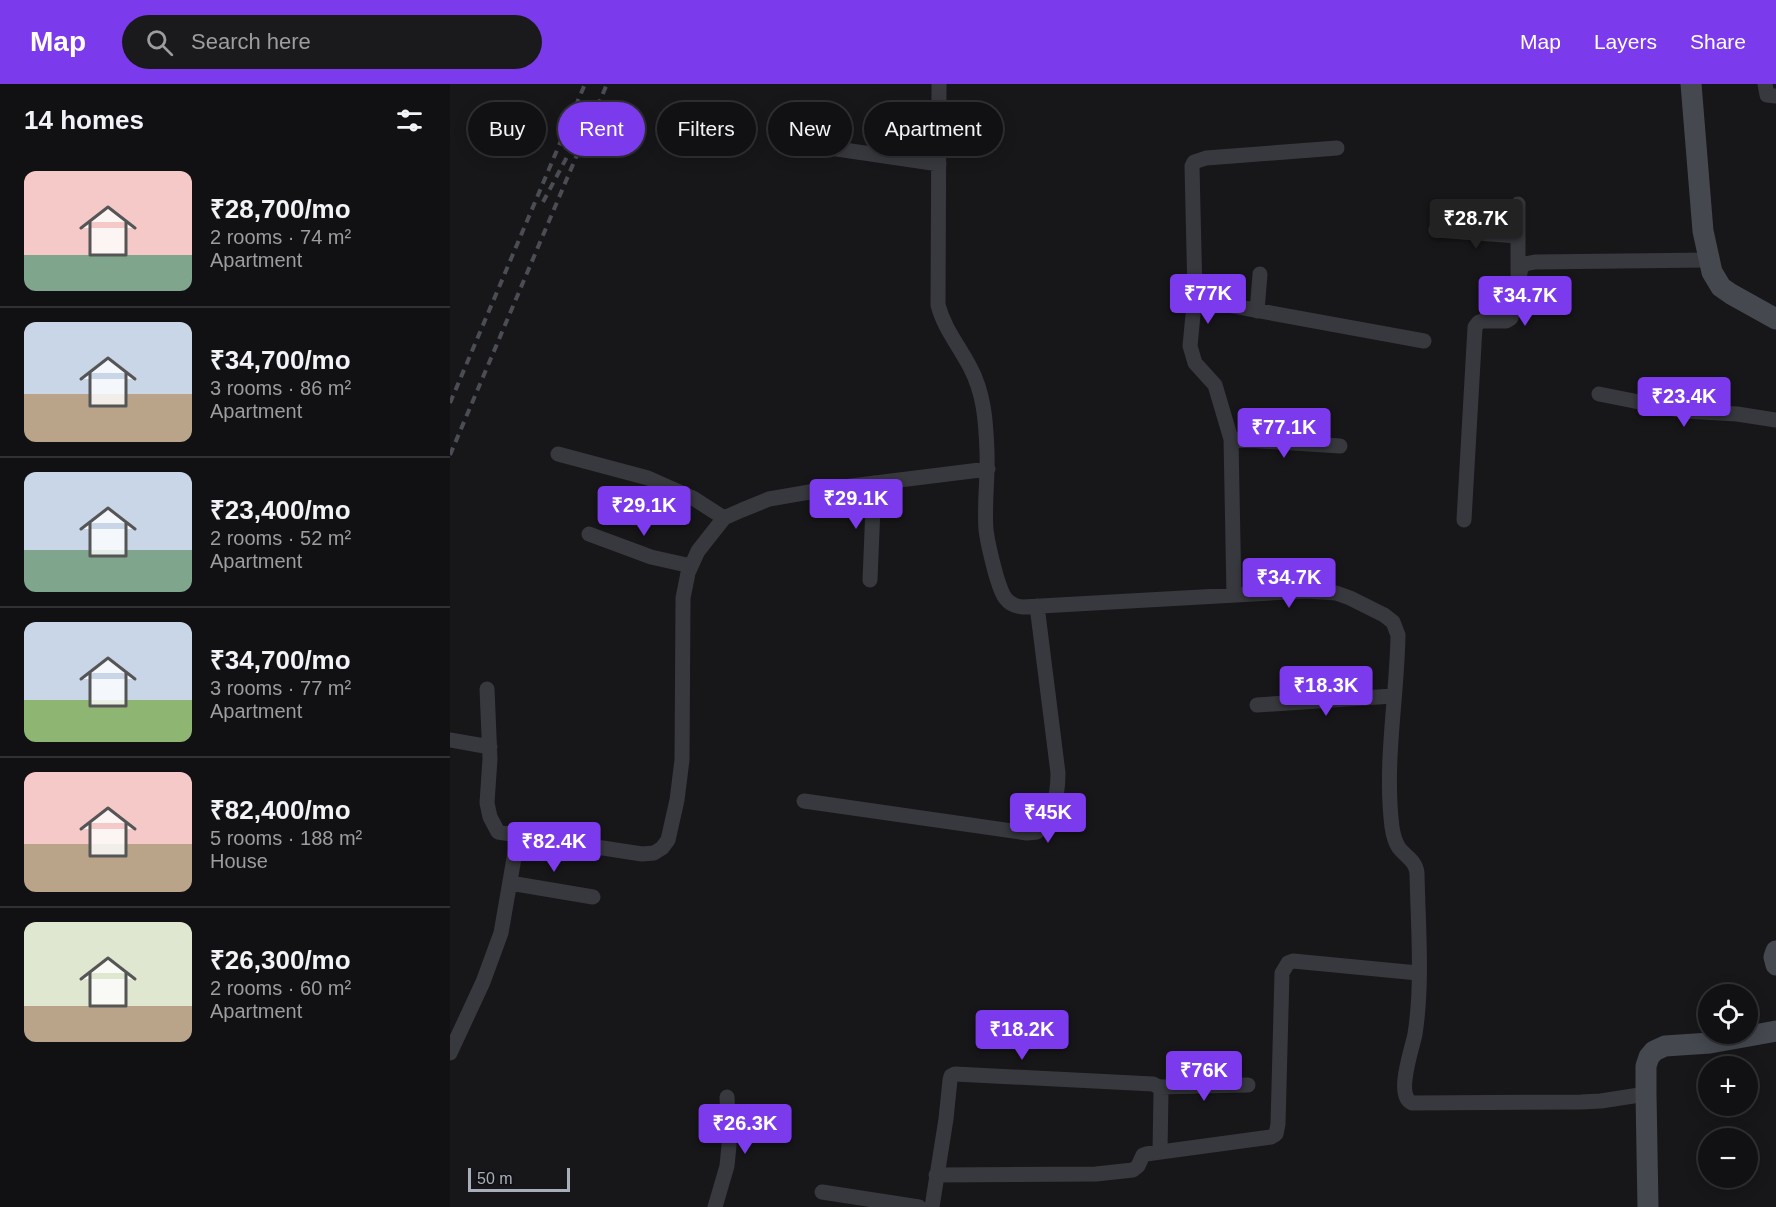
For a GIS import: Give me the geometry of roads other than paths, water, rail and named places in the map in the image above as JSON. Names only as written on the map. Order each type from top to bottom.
[{"type":"street","points":[[939,84],[938,305],[945,326],[970,366],[983,402],[988,469],[987,538],[1001,592],[1007,603],[1015,607],[1306,591],[1336,593],[1384,615],[1393,622],[1398,634],[1389,798],[1392,830],[1395,842],[1417,869],[1416,1024],[1404,1095],[1412,1103],[1560,1103],[1601,1101],[1646,1094]]},
{"type":"street","points":[[1691,84],[1703,231],[1712,272],[1721,287],[1750,306],[1776,319]]},
{"type":"street","points":[[1765,84],[1767,95],[1776,96]]},
{"type":"street","points":[[1234,595],[1231,439],[1215,385],[1195,363],[1191,355],[1190,337],[1195,299],[1191,171],[1194,162],[1206,158],[1337,148]]},
{"type":"street","points":[[852,151],[939,164]]},
{"type":"street","points":[[1464,520],[1475,327],[1482,321],[1506,321],[1511,318],[1518,275],[1518,204]]},
{"type":"street","points":[[1436,230],[1518,236]]},
{"type":"street","points":[[1518,275],[1525,264],[1535,262],[1708,260]]},
{"type":"street","points":[[1257,311],[1260,274]]},
{"type":"street","points":[[1195,299],[1424,341]]},
{"type":"street","points":[[1599,394],[1684,411],[1737,414],[1776,420]]},
{"type":"street","points":[[1231,439],[1340,446]]},
{"type":"street","points":[[558,454],[648,478],[693,498],[724,518]]},
{"type":"street","points":[[487,689],[490,747],[487,803],[490,817],[498,832],[642,854],[654,853],[668,840],[677,800],[682,760],[683,598],[691,566],[698,551],[724,518],[769,499],[988,469]]},
{"type":"street","points":[[870,579],[874,483]]},
{"type":"street","points":[[589,534],[651,557],[691,566]]},
{"type":"street","points":[[804,801],[1037,832],[1044,826],[1056,799],[1058,773],[1037,606]]},
{"type":"street","points":[[1257,705],[1393,696]]},
{"type":"street","points":[[450,740],[490,747]]},
{"type":"street","points":[[450,1053],[483,982],[501,933],[518,835]]},
{"type":"street","points":[[510,883],[593,897]]},
{"type":"street","points":[[1776,951],[1774,957],[1776,965]]},
{"type":"street","points":[[936,1175],[1096,1173],[1133,1170],[1138,1166],[1143,1155],[1270,1137],[1276,1134],[1278,1124],[1282,973],[1288,963],[1293,961],[1418,973]]},
{"type":"street","points":[[1648,1207],[1646,1066],[1649,1057],[1654,1051],[1665,1046],[1776,1032]]},
{"type":"street","points":[[932,1207],[950,1080],[955,1074],[1153,1084],[1159,1087],[1248,1085]]},
{"type":"street","points":[[1159,1087],[1161,1092],[1160,1152]]},
{"type":"street","points":[[715,1207],[728,1156],[727,1097]]},
{"type":"street","points":[[822,1192],[919,1207]]},
{"type":"railway","points":[[450,403],[585,84]]},
{"type":"railway","points":[[450,455],[607,84]]},
{"type":"railway","points":[[543,202],[567,156]]}]
